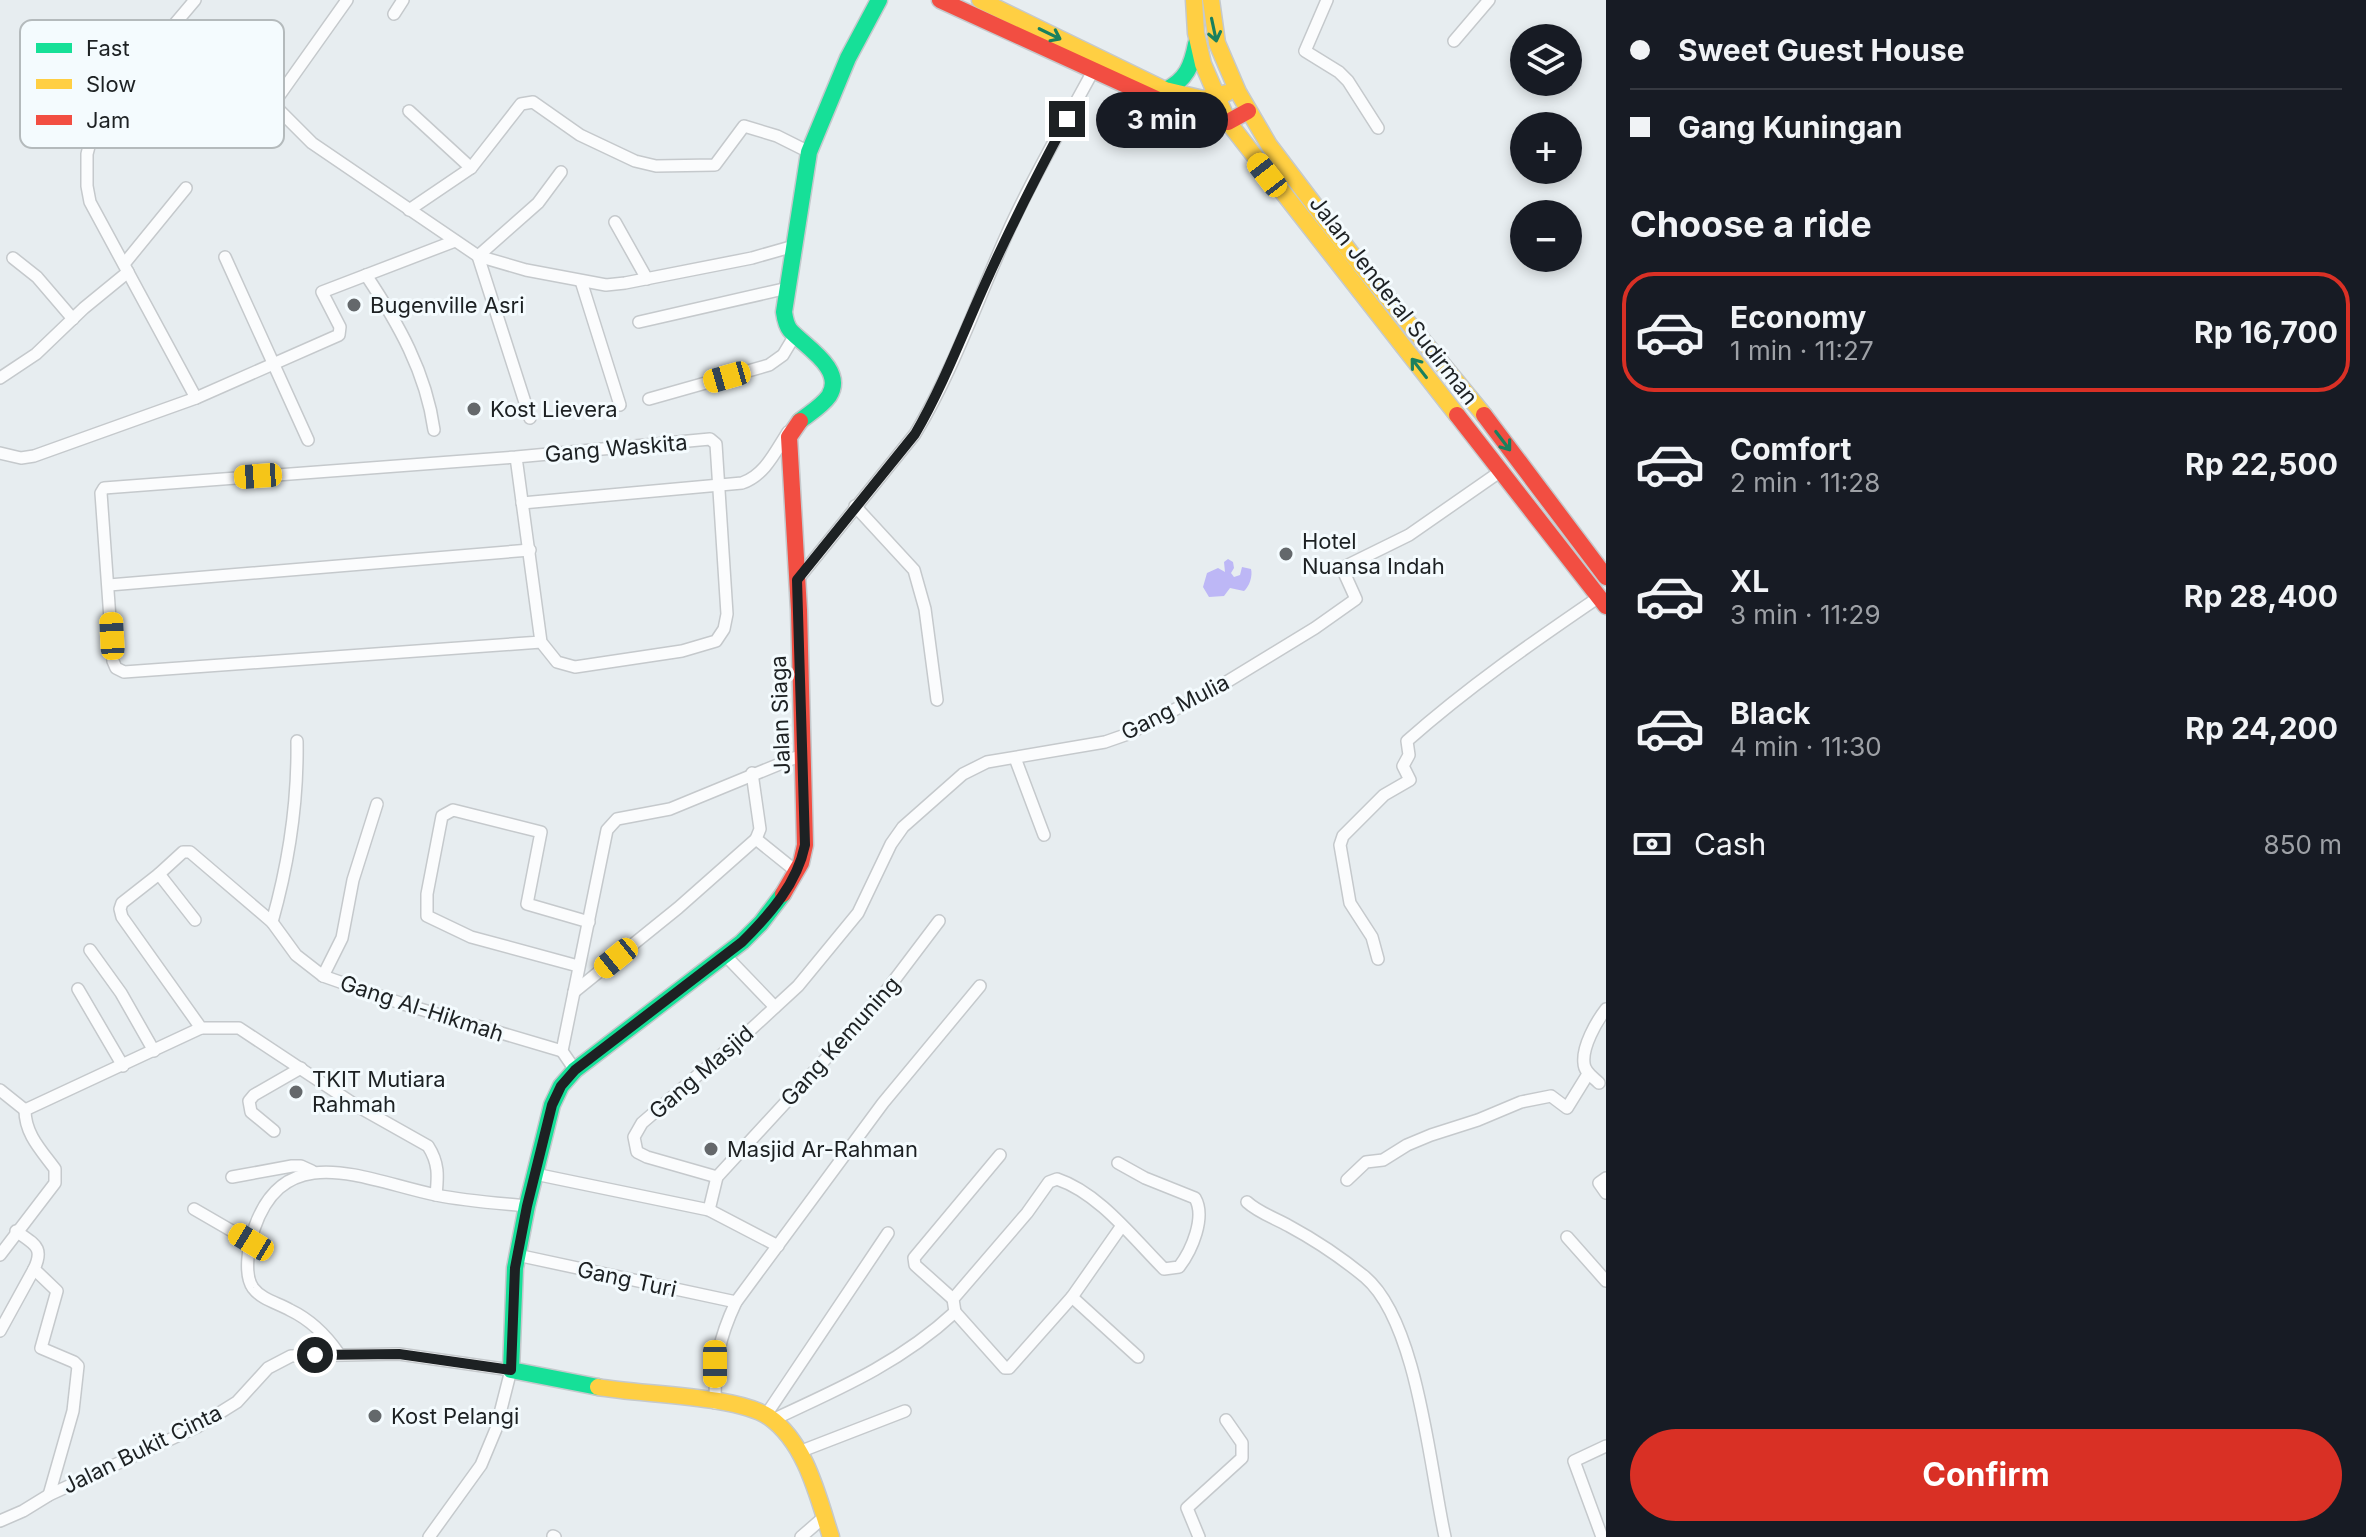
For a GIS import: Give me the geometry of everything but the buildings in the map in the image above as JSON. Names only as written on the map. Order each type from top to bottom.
[{"type":"main road","points":[[792,427],[827,399],[833,387],[832,374],[827,365],[783,320],[809,152],[848,58],[879,0]]},
{"type":"main road","points":[[940,0],[1198,118],[1228,122],[1248,111]]},
{"type":"main road","points":[[980,0],[1165,90],[1195,101],[1216,99],[1236,88]]},
{"type":"main road","name":"Jalan Jenderal Sudirman","points":[[1194,0],[1196,43],[1216,99],[1228,122],[1603,601]]},
{"type":"main road","name":"Jalan Jenderal Sudirman","points":[[1211,0],[1215,37],[1222,60],[1248,111],[1297,183],[1459,381],[1606,577]]},
{"type":"main road","points":[[1165,90],[1185,77],[1192,65],[1196,43]]},
{"type":"main road","name":"Jalan Siaga","points":[[511,1370],[517,1255],[552,1105],[561,1086],[575,1070],[725,955],[761,923],[797,872],[805,845],[804,754],[789,451],[792,427]]},
{"type":"main road","points":[[511,1370],[620,1391],[698,1399],[769,1417],[799,1452],[831,1537]]},
{"type":"street","points":[[178,20],[195,0]]},
{"type":"street","points":[[284,89],[347,0]]},
{"type":"street","points":[[394,14],[403,0]]},
{"type":"street","points":[[1327,0],[1305,51],[1348,81],[1378,128]]},
{"type":"street","points":[[1454,41],[1489,0]]},
{"type":"street","points":[[797,580],[915,434],[950,369],[1009,230],[1093,71]]},
{"type":"street","points":[[409,210],[471,168],[521,104],[533,102],[580,135],[646,165],[715,165],[744,126],[777,136],[809,152]]},
{"type":"street","points":[[409,111],[471,168]]},
{"type":"street","points":[[284,115],[312,143],[478,256],[526,270],[606,285],[647,279],[794,246]]},
{"type":"street","points":[[89,148],[90,202],[196,398]]},
{"type":"street","points":[[478,256],[538,203],[561,172]]},
{"type":"street","points":[[0,378],[36,354],[126,268],[186,188]]},
{"type":"street","points":[[615,222],[647,279]]},
{"type":"street","points":[[0,453],[21,458],[34,456],[196,398],[339,335],[340,327],[322,292],[455,241]]},
{"type":"street","points":[[478,256],[530,418]]},
{"type":"street","points":[[225,257],[308,440]]},
{"type":"street","points":[[13,258],[37,277],[73,319]]},
{"type":"street","points":[[366,275],[409,346],[430,403],[434,430]]},
{"type":"street","points":[[581,281],[620,405]]},
{"type":"street","points":[[639,322],[788,288]]},
{"type":"street","points":[[649,399],[769,365],[783,355],[795,335]]},
{"type":"street","points":[[522,503],[742,483],[754,479],[762,471],[792,427]]},
{"type":"street","name":"Gang Waskita","points":[[516,457],[713,439],[719,486]]},
{"type":"street","points":[[541,642],[124,672],[116,668],[113,661],[101,493],[104,488],[516,457],[541,642],[557,662],[575,667],[682,651],[716,641],[724,629],[727,614],[719,486]]},
{"type":"street","name":"Gang Mulia","points":[[775,1007],[798,986],[858,913],[891,844],[903,827],[963,774],[987,762],[1105,742],[1128,734],[1220,686],[1356,599],[1342,568],[1409,535],[1501,471]]},
{"type":"street","points":[[855,506],[914,570],[925,609],[937,700]]},
{"type":"street","points":[[109,585],[530,550]]},
{"type":"street","points":[[1378,959],[1372,937],[1350,903],[1340,856],[1343,836],[1384,795],[1410,780],[1403,766],[1409,755],[1407,741],[1514,654],[1603,601]]},
{"type":"street","points":[[272,922],[285,876],[296,805],[297,741]]},
{"type":"street","points":[[575,1070],[562,1051],[607,830],[611,823],[624,817],[670,809],[804,754]]},
{"type":"street","points":[[1015,758],[1044,835]]},
{"type":"street","points":[[574,992],[689,899],[756,839],[760,829],[752,773]]},
{"type":"street","points":[[323,976],[342,938],[353,880],[377,804]]},
{"type":"street","points":[[578,966],[471,937],[427,916],[427,894],[442,816],[453,810],[541,832],[527,904],[589,922]]},
{"type":"street","points":[[756,839],[797,872]]},
{"type":"street","name":"Gang Al-Hikmah","points":[[159,874],[186,851],[272,922],[296,955],[323,976],[403,1004],[562,1051]]},
{"type":"street","points":[[195,920],[159,874],[122,903],[120,909],[122,917],[201,1028]]},
{"type":"street","name":"Gang Kemuning","points":[[709,1210],[717,1177],[877,1003],[939,921]]},
{"type":"street","points":[[90,950],[121,993],[154,1051]]},
{"type":"street","points":[[725,955],[775,1007]]},
{"type":"street","points":[[715,1403],[715,1364],[723,1329],[736,1302],[883,1103],[980,986]]},
{"type":"street","points":[[78,989],[123,1066]]},
{"type":"street","name":"Gang Masjid","points":[[717,1177],[647,1157],[637,1152],[634,1137],[642,1123],[775,1007]]},
{"type":"street","points":[[1599,1083],[1588,1074],[1583,1063],[1588,1043],[1606,1009]]},
{"type":"street","points":[[25,1110],[201,1028],[239,1028],[357,1106],[428,1146],[438,1168],[436,1195]]},
{"type":"street","points":[[274,1131],[251,1112],[249,1101],[301,1068]]},
{"type":"street","points":[[1347,1180],[1366,1162],[1383,1160],[1407,1145],[1521,1102],[1551,1096],[1567,1108],[1588,1074]]},
{"type":"street","points":[[1,1094],[25,1110]]},
{"type":"street","points":[[0,1255],[55,1183],[55,1169],[30,1135],[25,1123],[25,1110]]},
{"type":"street","points":[[1000,1155],[914,1258],[915,1265],[953,1299],[955,1312],[1005,1368],[1009,1368],[1072,1297],[1121,1227]]},
{"type":"street","points":[[953,1299],[1027,1213],[1049,1182],[1057,1179],[1078,1188],[1105,1208],[1164,1269],[1179,1267],[1185,1260],[1201,1212],[1195,1198],[1145,1178],[1118,1163]]},
{"type":"street","points":[[232,1177],[292,1166],[313,1171]]},
{"type":"street","points":[[339,1354],[311,1323],[264,1298],[248,1278],[251,1242],[267,1198],[297,1175],[329,1170],[436,1195],[527,1206]]},
{"type":"street","points":[[535,1174],[709,1210],[778,1246]]},
{"type":"street","points":[[1606,1178],[1599,1183],[1606,1193]]},
{"type":"street","points":[[1247,1202],[1308,1237],[1364,1276],[1383,1298],[1410,1367],[1445,1537]]},
{"type":"street","points":[[194,1209],[251,1242]]},
{"type":"street","points":[[0,1331],[40,1253],[16,1231]]},
{"type":"street","points":[[769,1417],[888,1233]]},
{"type":"street","points":[[1567,1237],[1606,1281]]},
{"type":"street","name":"Gang Turi","points":[[517,1255],[736,1302]]},
{"type":"street","points":[[34,1269],[57,1291],[41,1348],[78,1366],[73,1411],[49,1495]]},
{"type":"street","points":[[1072,1297],[1138,1357]]},
{"type":"street","points":[[769,1417],[883,1367],[929,1336],[955,1312]]},
{"type":"street","name":"Jalan Bukit Cinta","points":[[0,1521],[197,1427],[237,1402],[278,1361],[291,1356],[399,1354],[511,1370]]},
{"type":"street","points":[[429,1537],[481,1465],[499,1418],[511,1370]]},
{"type":"street","points":[[799,1452],[905,1411]]},
{"type":"street","points":[[1199,1537],[1187,1508],[1242,1458],[1242,1443],[1226,1420]]},
{"type":"street","points":[[1602,1537],[1574,1461],[1606,1446]]},
{"type":"street","points":[[801,1537],[824,1517]]},
{"type":"shaded area","points":[[1228,559],[1233,562],[1231,573],[1234,577],[1240,575],[1242,567],[1251,569],[1249,584],[1244,591],[1230,588],[1224,596],[1209,597],[1203,587],[1207,573],[1218,568],[1225,572],[1224,562]]},
{"type":"traffic: fast","points":[[800,421],[826,400],[833,386],[828,367],[790,330],[784,312],[809,152],[848,58],[879,0]]},
{"type":"traffic: fast","points":[[1165,90],[1187,72],[1196,44]]},
{"type":"traffic: fast","points":[[598,1387],[511,1370],[515,1268],[552,1105],[561,1086],[575,1070],[742,942],[783,894]]},
{"type":"traffic: slow","points":[[980,0],[1165,90],[1203,99],[1227,93]]},
{"type":"traffic: slow","points":[[1194,0],[1196,33],[1203,64],[1228,122],[1457,415]]},
{"type":"traffic: slow","points":[[1211,0],[1217,43],[1238,92],[1269,145],[1350,252],[1484,415]]},
{"type":"traffic: slow","points":[[598,1387],[712,1400],[734,1404],[769,1417],[782,1428],[801,1456],[831,1537]]},
{"type":"traffic: jam","points":[[940,0],[1198,118],[1228,122],[1248,111]]},
{"type":"traffic: jam","points":[[1457,415],[1606,606]]},
{"type":"traffic: jam","points":[[1484,415],[1606,577]]},
{"type":"traffic: jam","points":[[783,894],[801,863],[805,845],[799,610],[789,437],[800,421]]},
{"type":"place","name":"Bugenville Asri","points":[[354,305]]},
{"type":"place","name":"Kost Lievera","points":[[474,409]]},
{"type":"place","name":"Hotel Nuansa Indah","points":[[1286,554]]},
{"type":"place","name":"TKIT Mutiara Rahmah","points":[[296,1092]]},
{"type":"place","name":"Masjid Ar-Rahman","points":[[711,1149]]},
{"type":"place","name":"Kost Pelangi","points":[[375,1416]]},
{"type":"route","points":[[315,1355],[399,1354],[511,1370],[515,1268],[552,1105],[561,1086],[575,1070],[742,942],[791,884],[805,845],[797,580],[915,434],[950,369],[1009,230],[1067,119]]}]
